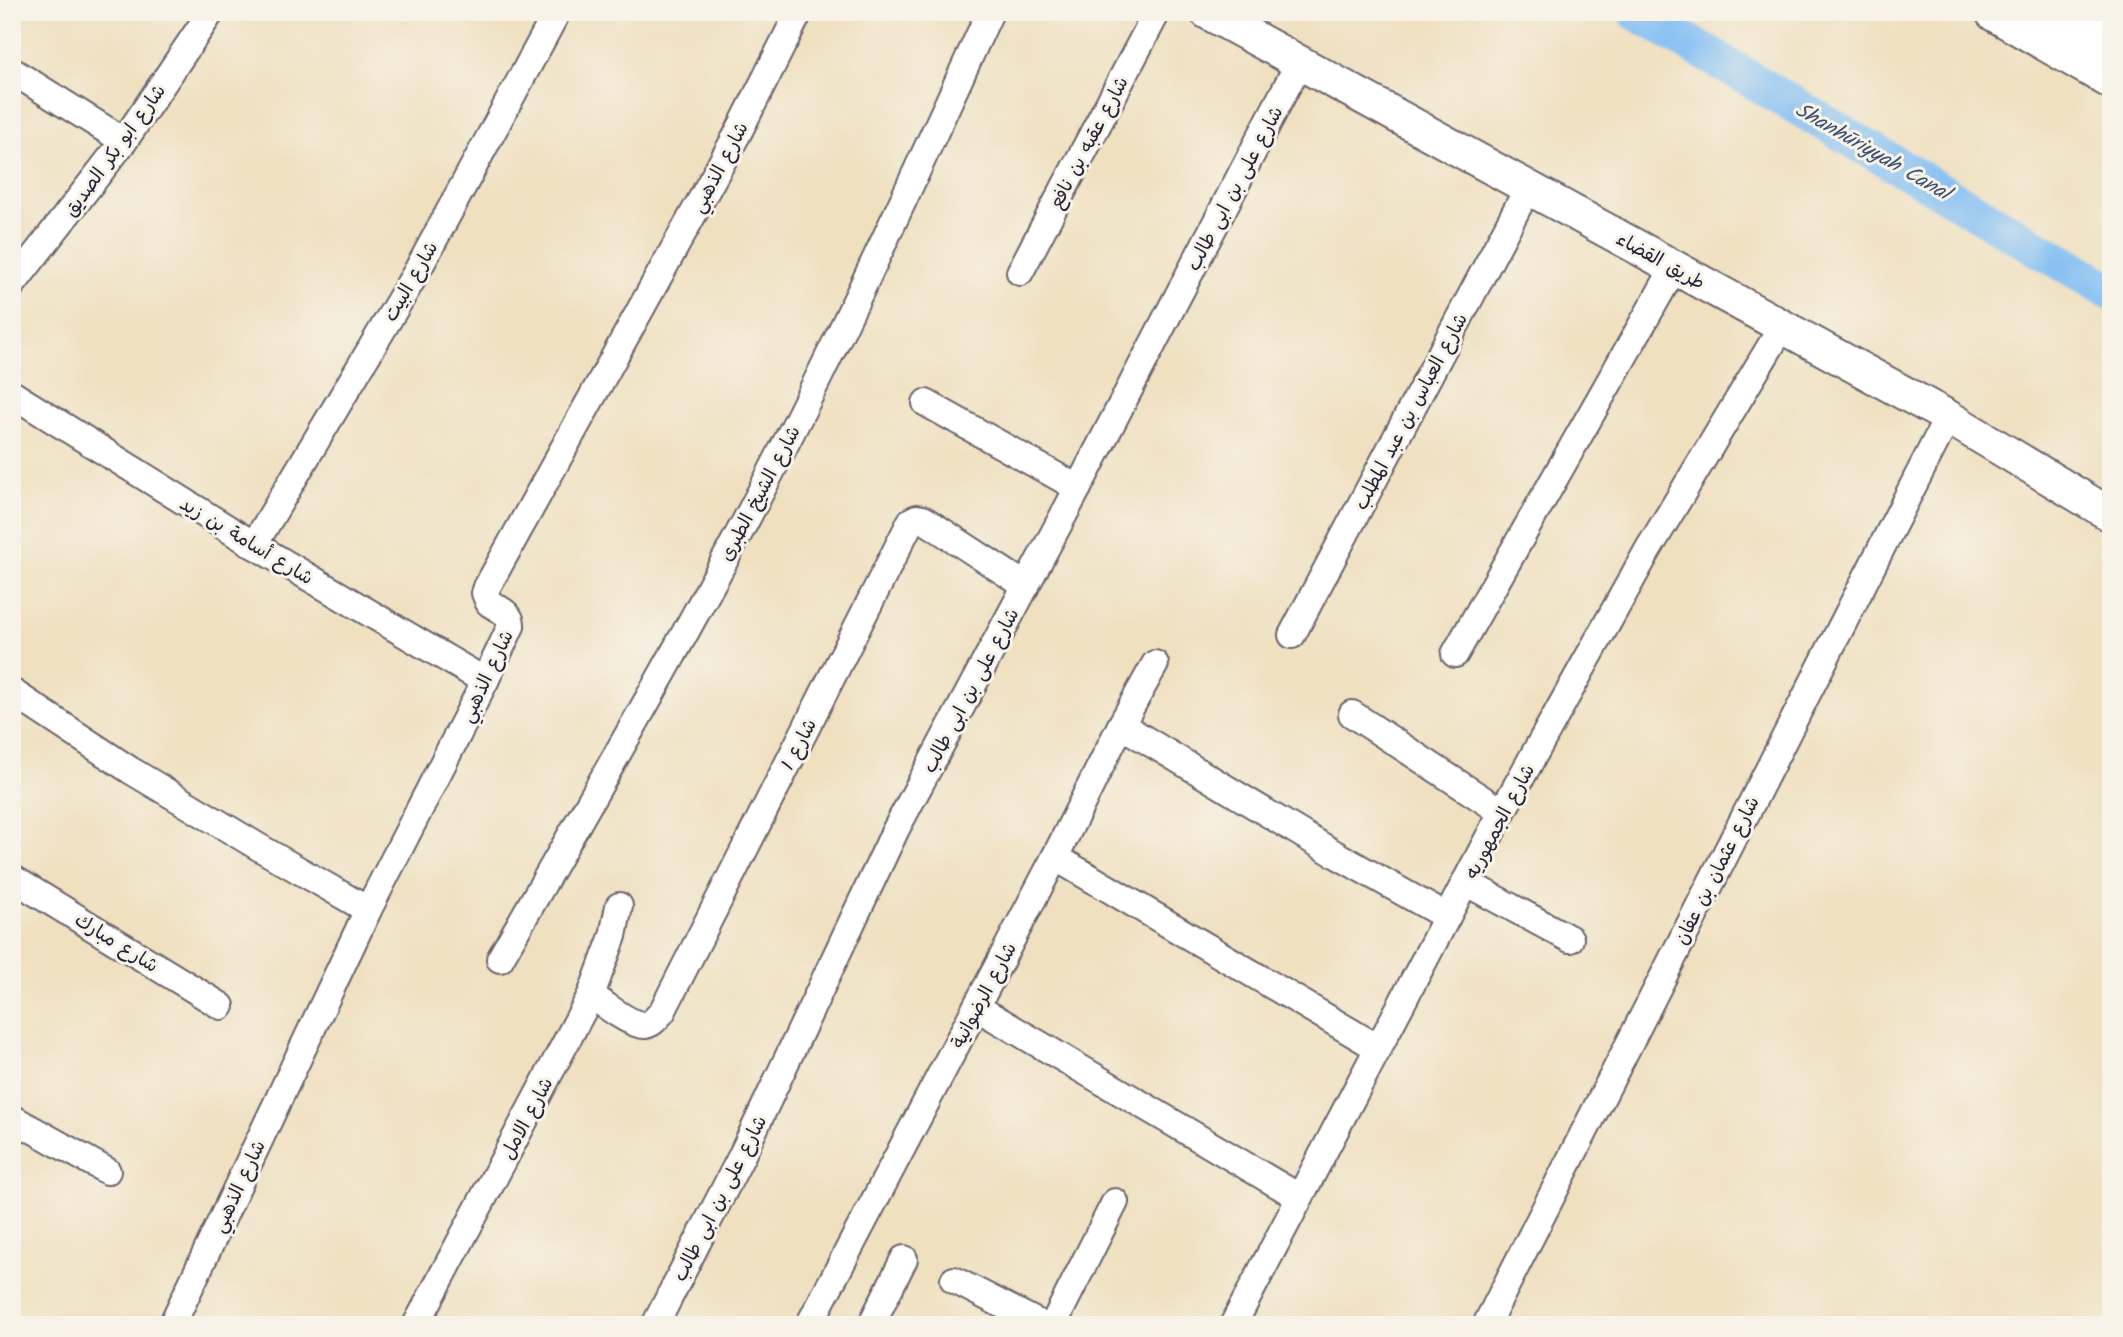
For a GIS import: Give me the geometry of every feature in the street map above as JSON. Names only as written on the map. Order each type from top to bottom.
[{"type":"main road","points":[[1995,12],[2111,79]]},
{"type":"main road","points":[[2062,12],[2111,40]]},
{"type":"street","name":"شارع ابو بكر الصديق","points":[[12,285],[124,141],[211,12]]},
{"type":"street","name":"شارع البيت","points":[[254,545],[416,273],[557,12]]},
{"type":"street","name":"شارع الذهبي","points":[[173,1325],[368,910],[485,681],[511,622],[508,615],[489,603],[485,593],[487,587],[738,133],[800,12]]},
{"type":"street","name":"شارع الشيخ الطبرى","points":[[500,960],[646,702],[771,473],[861,291],[990,12]]},
{"type":"street","name":"شارع عقبه بن نافع","points":[[1020,272],[1157,12]]},
{"type":"street","name":"طريق القضاء","points":[[1208,12],[1948,417],[2111,515]]},
{"type":"street","name":"شارع على بن ابى طالب","points":[[655,1325],[741,1157],[895,829],[1078,488],[1299,63]]},
{"type":"street","points":[[12,71],[124,141]]},
{"type":"street","name":"شارع العباس بن عبد المطلب","points":[[1292,635],[1528,188]]},
{"type":"street","points":[[1455,654],[1674,268]]},
{"type":"street","name":"شارع الجمهوريه","points":[[1233,1325],[1502,812],[1648,550],[1782,327]]},
{"type":"street","name":"شارع أسامة بن زيد","points":[[12,394],[254,545],[485,681]]},
{"type":"street","points":[[926,403],[1078,488]]},
{"type":"street","name":"شارع عثمان بن عفان","points":[[1486,1325],[1948,417]]},
{"type":"street","name":"شارع 1","points":[[591,995],[634,1023],[643,1025],[653,1022],[662,1012],[911,521],[923,519],[1026,586]]},
{"type":"street","name":"شارع الرضوانية","points":[[809,1325],[1155,664]]},
{"type":"street","points":[[12,692],[130,771],[368,910]]},
{"type":"street","points":[[1352,714],[1502,812]]},
{"type":"street","points":[[1121,725],[1335,854],[1447,917]]},
{"type":"street","points":[[1055,857],[1378,1048]]},
{"type":"street","name":"شارع مبارك","points":[[12,877],[221,1006]]},
{"type":"street","points":[[1465,882],[1570,939]]},
{"type":"street","name":"شارع الامل","points":[[416,1325],[591,995],[614,936],[619,905]]},
{"type":"street","points":[[976,1007],[1299,1197]]},
{"type":"street","points":[[12,1118],[107,1171]]},
{"type":"street","points":[[1053,1325],[1115,1202]]},
{"type":"street","points":[[871,1325],[904,1259]]},
{"type":"street","points":[[954,1280],[1042,1325]]},
{"type":"waterway","name":"Shanhūriyyah Canal","points":[[1636,12],[2111,291]]}]
